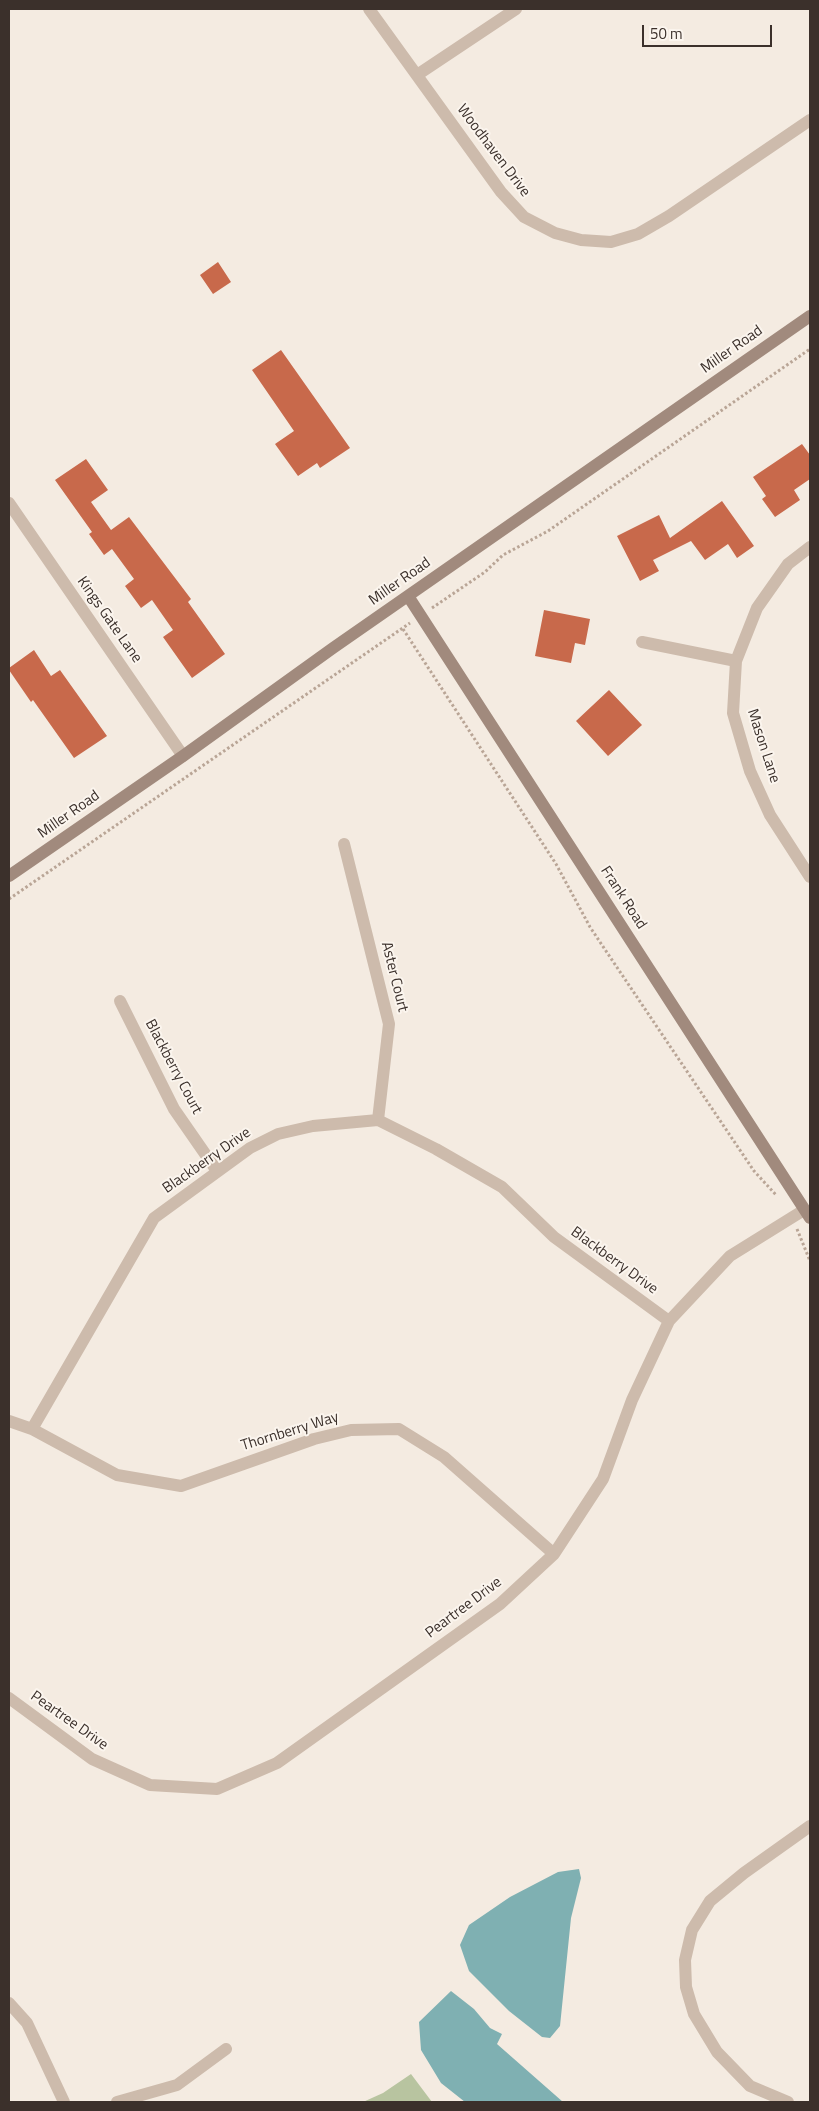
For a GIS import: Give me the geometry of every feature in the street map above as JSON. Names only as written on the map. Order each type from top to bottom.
[{"type":"street","name":"Woodhaven Drive","points":[[370,9],[501,192],[524,216],[555,232],[580,240],[611,242],[638,234],[669,216],[810,120]]},
{"type":"street","points":[[417,75],[516,9]]},
{"type":"street","name":"Miller Road","points":[[9,876],[810,316]]},
{"type":"street","name":"Kings Gate Lane","points":[[9,503],[183,756]]},
{"type":"street","name":"Mason Lane","points":[[810,546],[788,564],[757,608],[736,661],[733,713],[750,771],[770,815],[810,877]]},
{"type":"street","name":"Frank Road","points":[[408,596],[807,1214]]},
{"type":"street","points":[[642,642],[736,661]]},
{"type":"street","name":"Aster Court","points":[[344,844],[389,1024],[378,1120]]},
{"type":"street","name":"Blackberry Court","points":[[120,1001],[174,1110],[218,1171]]},
{"type":"street","name":"Blackberry Drive","points":[[32,1429],[154,1218],[250,1148],[278,1134],[313,1126],[378,1120],[436,1149],[502,1187],[554,1237],[669,1321]]},
{"type":"street","name":"Peartree Drive","points":[[9,1698],[92,1759],[150,1785],[216,1789],[277,1763],[500,1604],[554,1554],[603,1479],[632,1400],[669,1321],[730,1256],[790,1218],[807,1214]]},
{"type":"street","name":"Thornberry Way","points":[[9,1421],[32,1429],[118,1475],[182,1486],[314,1439],[351,1430],[400,1429],[444,1456],[554,1554]]},
{"type":"street","points":[[788,2102],[750,2086],[717,2052],[694,2014],[686,1987],[685,1960],[692,1930],[710,1901],[744,1873],[810,1826]]},
{"type":"street","points":[[9,2004],[27,2023],[64,2102]]},
{"type":"street","points":[[116,2102],[176,2085],[226,2049]]},
{"type":"path","points":[[403,629],[556,864],[604,947],[754,1171],[777,1197],[802,1238],[810,1261]]},
{"type":"green space","points":[[411,2074],[432,2102],[363,2102],[383,2093]]},
{"type":"water","points":[[579,1869],[581,1878],[571,1918],[560,2026],[550,2038],[542,2037],[509,2011],[469,1971],[460,1945],[469,1925],[510,1897],[558,1872]]},
{"type":"water","points":[[451,1991],[474,2009],[490,2028],[502,2034],[497,2044],[563,2102],[465,2102],[441,2083],[421,2050],[419,2022]]},
{"type":"building","points":[[218,262],[231,282],[213,294],[200,275]]},
{"type":"building","points":[[281,350],[350,448],[320,468],[317,463],[298,476],[275,444],[294,431],[252,370]]},
{"type":"building","points":[[802,444],[810,455],[810,479],[794,490],[800,500],[775,517],[762,499],[766,496],[753,477]]},
{"type":"building","points":[[86,459],[108,490],[91,502],[111,530],[129,517],[191,599],[188,602],[225,654],[192,678],[163,637],[173,630],[152,600],[141,608],[125,586],[134,579],[112,549],[104,555],[89,534],[92,532],[55,480]]},
{"type":"building","points":[[722,501],[754,546],[737,558],[728,544],[705,560],[691,541],[653,560],[659,571],[640,581],[617,536],[659,515],[670,538]]},
{"type":"building","points":[[544,610],[590,619],[585,645],[575,643],[571,663],[535,656]]},
{"type":"building","points":[[34,650],[51,676],[60,670],[107,736],[74,758],[9,670],[9,668]]},
{"type":"building","points":[[609,690],[642,725],[608,756],[576,721]]}]
